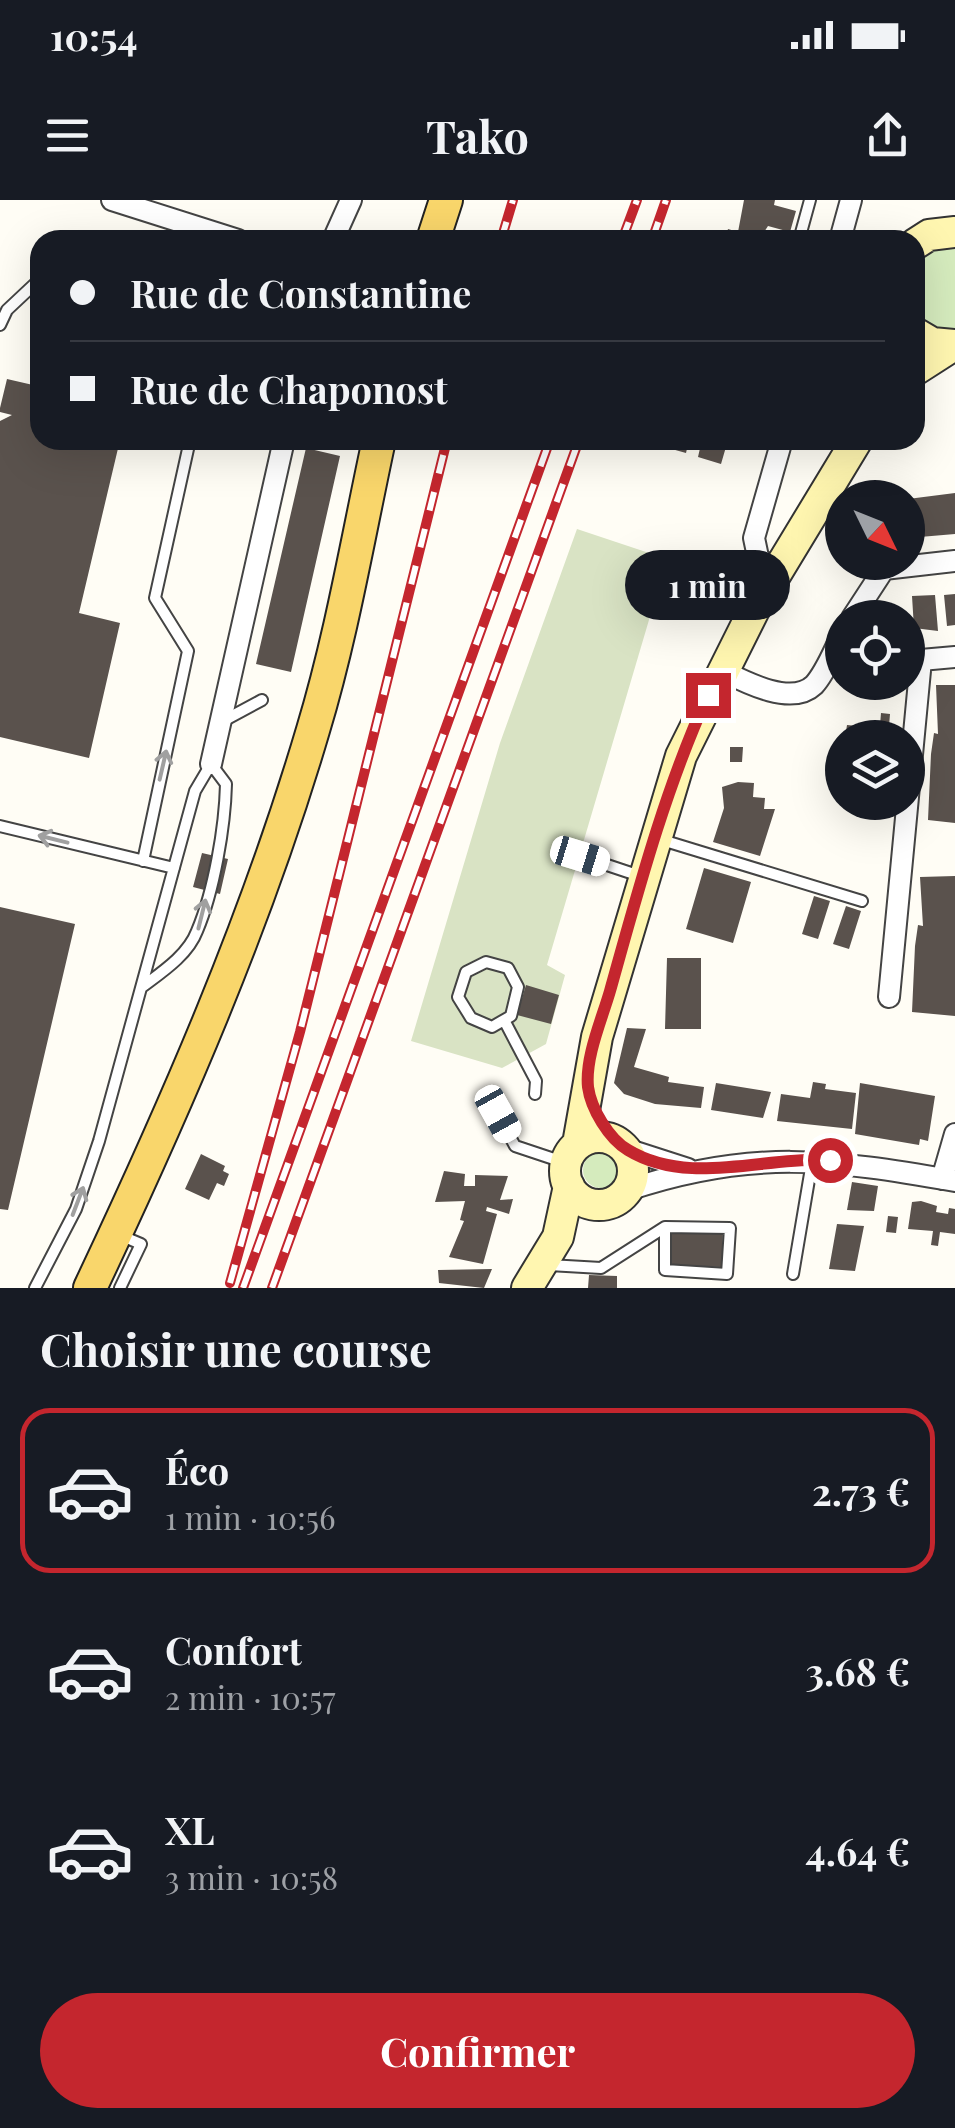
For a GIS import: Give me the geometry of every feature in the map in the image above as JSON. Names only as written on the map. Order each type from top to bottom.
[{"type":"main road","points":[[436,230],[446,200]]},
{"type":"main road","points":[[925,240],[953,230]]},
{"type":"main road","points":[[925,338],[954,345]]},
{"type":"main road","points":[[925,364],[954,345]]},
{"type":"main road","points":[[90,1288],[224,987],[284,824],[337,640],[378,450]]},
{"type":"main road","points":[[534,1276],[558,1237],[597,1037],[680,756],[721,670],[851,450]]},
{"type":"main road","points":[[558,1237],[619,1196],[634,1169],[597,1112],[588,1086]]},
{"type":"main road","points":[[571,1164],[598,1136],[622,1146]]},
{"type":"main road","points":[[571,1164],[586,1202],[619,1196]]},
{"type":"street","points":[[112,200],[174,209],[217,230]]},
{"type":"street","points":[[338,230],[351,200]]},
{"type":"street","points":[[843,230],[851,200]]},
{"type":"street","points":[[211,764],[282,450]]},
{"type":"street","points":[[776,574],[758,557],[754,538],[779,450]]},
{"type":"street","points":[[864,600],[884,569],[955,561]]},
{"type":"street","points":[[889,997],[921,660],[955,657]]},
{"type":"street","points":[[721,670],[758,689],[806,690],[825,665]]},
{"type":"street","points":[[619,1196],[690,1170],[812,1159],[948,1180],[955,1134]]},
{"type":"street","points":[[622,1146],[690,1170]]},
{"type":"lane","points":[[802,230],[810,200]]},
{"type":"lane","points":[[0,325],[7,310],[30,288]]},
{"type":"lane","points":[[143,861],[188,651],[155,598],[188,450]]},
{"type":"lane","points":[[220,722],[262,700]]},
{"type":"lane","points":[[34,1288],[76,1209],[195,791],[211,764],[226,784],[225,816],[197,934],[173,964],[142,987]]},
{"type":"lane","points":[[0,826],[174,868]]},
{"type":"lane","points":[[655,838],[862,901]]},
{"type":"lane","points":[[580,856],[642,876]]},
{"type":"lane","points":[[486,962],[508,968],[518,987],[511,1016],[504,1020],[492,1027],[470,1018],[458,997],[466,972],[486,962]]},
{"type":"lane","points":[[504,1020],[536,1082],[535,1094]]},
{"type":"lane","points":[[498,1114],[515,1146],[571,1164]]},
{"type":"lane","points":[[794,1274],[812,1159]]},
{"type":"lane","points":[[534,1276],[601,1268],[665,1230],[665,1226],[730,1228],[728,1274],[664,1270],[665,1230]]},
{"type":"lane","points":[[116,1233],[141,1244],[120,1288]]},
{"type":"green space","points":[[942,245],[955,245],[955,332],[925,324],[925,256]]},
{"type":"green space","points":[[577,529],[667,559],[547,965],[565,975],[546,1044],[502,1068],[411,1041],[500,743]]},
{"type":"green space","points":[[601,1152],[614,1157],[619,1170],[614,1183],[601,1188],[588,1183],[583,1170],[588,1157]]},
{"type":"building","points":[[744,200],[775,200],[774,205],[796,211],[791,230],[768,226],[765,230],[738,230]]},
{"type":"building","points":[[7,379],[30,384],[30,450],[118,450],[79,613],[120,623],[89,758],[0,737],[0,421],[12,415],[0,412],[0,408]]},
{"type":"building","points":[[306,450],[340,456],[291,672],[256,664]]},
{"type":"building","points":[[700,450],[725,450],[721,464],[698,457]]},
{"type":"building","points":[[955,493],[955,534],[925,537],[925,497]]},
{"type":"building","points":[[955,594],[955,625],[947,626],[944,595]]},
{"type":"building","points":[[935,595],[938,631],[925,629],[925,600],[912,600],[912,596]]},
{"type":"building","points":[[936,685],[955,685],[955,823],[928,820],[931,754],[934,733],[938,734]]},
{"type":"building","points":[[730,747],[743,747],[742,762],[730,762]]},
{"type":"building","points":[[754,783],[753,797],[765,798],[764,809],[775,809],[760,856],[713,842],[724,808],[722,787]]},
{"type":"building","points":[[202,853],[228,859],[220,894],[193,887]]},
{"type":"building","points":[[704,868],[751,882],[733,943],[686,929]]},
{"type":"building","points":[[955,876],[955,1016],[912,1012],[915,946],[918,925],[923,926],[920,877]]},
{"type":"building","points":[[814,896],[830,901],[818,939],[802,934]]},
{"type":"building","points":[[846,906],[861,911],[849,949],[833,944]]},
{"type":"building","points":[[0,907],[75,924],[8,1210],[0,1209]]},
{"type":"building","points":[[667,958],[701,958],[701,1029],[665,1029]]},
{"type":"building","points":[[526,985],[559,995],[551,1024],[517,1015]]},
{"type":"building","points":[[627,1028],[646,1029],[634,1067],[669,1077],[668,1082],[704,1087],[701,1108],[655,1104],[624,1094],[614,1083]]},
{"type":"building","points":[[813,1082],[826,1084],[825,1089],[856,1093],[852,1129],[777,1121],[781,1094],[810,1098]]},
{"type":"building","points":[[716,1083],[771,1092],[763,1118],[711,1110]]},
{"type":"building","points":[[860,1083],[935,1096],[928,1141],[920,1139],[919,1145],[855,1134]]},
{"type":"building","points":[[201,1154],[225,1166],[223,1171],[229,1174],[224,1186],[217,1183],[209,1200],[185,1189]]},
{"type":"building","points":[[444,1171],[465,1174],[464,1186],[475,1186],[475,1175],[508,1176],[500,1200],[513,1199],[509,1214],[487,1207],[486,1211],[497,1214],[483,1264],[449,1257],[464,1221],[460,1220],[465,1201],[435,1202]]},
{"type":"building","points":[[852,1182],[878,1186],[874,1211],[847,1210]]},
{"type":"building","points":[[912,1202],[937,1206],[936,1212],[948,1214],[949,1208],[955,1209],[955,1234],[940,1232],[938,1246],[931,1245],[933,1231],[908,1229]]},
{"type":"building","points":[[888,1216],[898,1217],[896,1233],[886,1232]]},
{"type":"building","points":[[837,1224],[864,1226],[855,1271],[829,1269]]},
{"type":"building","points":[[670,1229],[723,1231],[722,1267],[669,1266]]},
{"type":"building","points":[[492,1269],[484,1288],[439,1283],[438,1270]]},
{"type":"building","points":[[589,1275],[617,1276],[617,1288],[588,1288]]},
{"type":"railway","points":[[504,230],[513,200]]},
{"type":"railway","points":[[626,230],[637,200]]},
{"type":"railway","points":[[656,230],[666,200]]},
{"type":"railway","points":[[230,1283],[300,1032],[445,450]]},
{"type":"railway","points":[[243,1288],[546,450]]},
{"type":"railway","points":[[272,1288],[575,450]]},
{"type":"route","points":[[708,695],[680,756],[642,876],[597,1037],[588,1086],[606,1128],[626,1149],[643,1157],[690,1170],[830,1160]]}]
